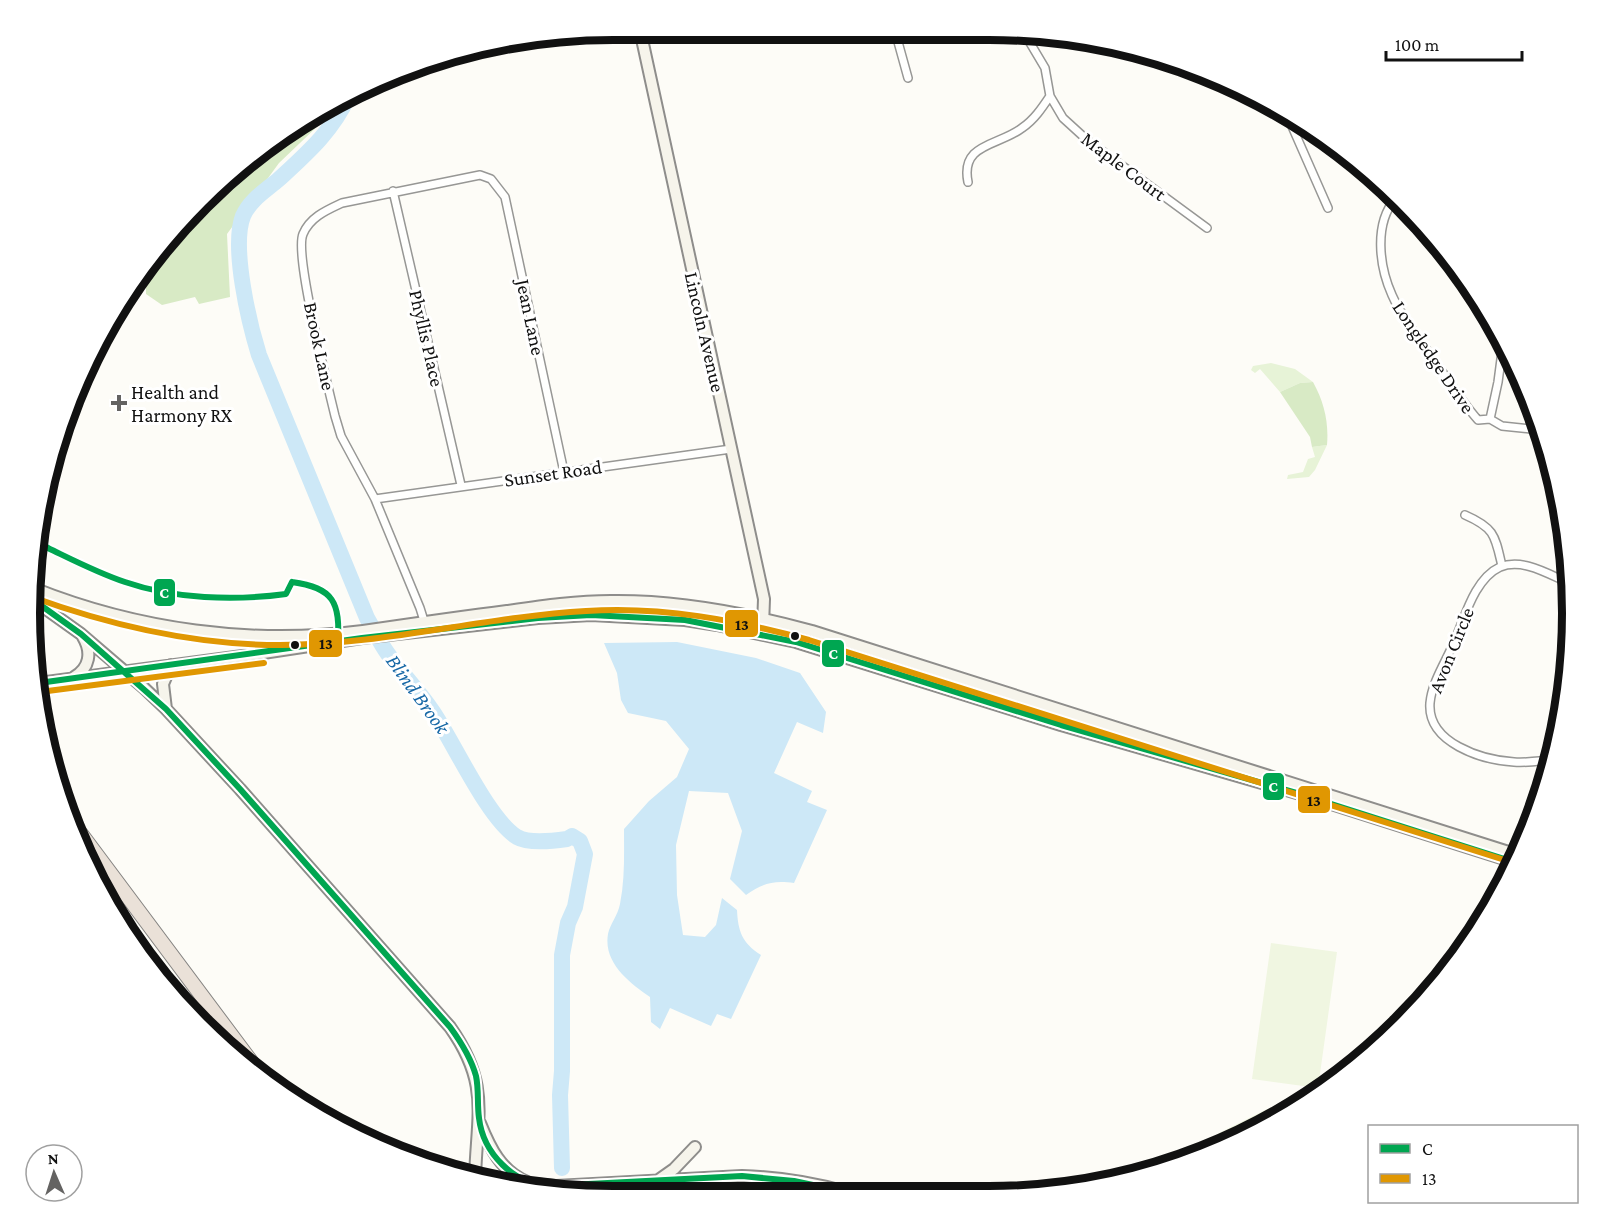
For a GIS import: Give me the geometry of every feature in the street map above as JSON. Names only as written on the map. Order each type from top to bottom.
[{"type":"highway","points":[[90,847],[241,1048]]},
{"type":"main road","name":"Lincoln Avenue","points":[[642,40],[764,599],[762,635]]},
{"type":"main road","points":[[41,591],[99,612],[197,631],[260,637],[359,635]]},
{"type":"main road","points":[[45,682],[260,654],[359,635],[545,605],[610,601],[677,604],[763,618],[812,631],[1509,852]]},
{"type":"main road","points":[[40,605],[81,634],[166,709],[450,1026],[472,1064],[479,1093],[476,1169]]},
{"type":"main road","points":[[425,626],[591,615],[652,617],[686,620],[795,642],[1061,725],[1292,791],[1506,859]]},
{"type":"main road","points":[[68,680],[83,671],[87,663],[88,646],[81,634]]},
{"type":"main road","points":[[166,709],[163,684],[171,665]]},
{"type":"main road","points":[[479,1120],[495,1157],[518,1178]]},
{"type":"main road","points":[[656,1182],[674,1169],[695,1147]]},
{"type":"main road","points":[[584,1185],[742,1176],[798,1180],[822,1186]]},
{"type":"street","points":[[897,40],[908,78]]},
{"type":"street","points":[[968,182],[968,160],[976,151],[1021,130],[1032,120],[1050,96],[1046,68],[1030,42]]},
{"type":"street","name":"Maple Court","points":[[1050,96],[1063,118],[1086,139],[1208,228]]},
{"type":"street","points":[[1298,131],[1328,208]]},
{"type":"street","name":"Brook Lane","points":[[425,626],[375,499],[341,436],[305,279],[301,241],[309,224],[323,212],[342,203],[480,175]]},
{"type":"street","name":"Jean Lane","points":[[480,175],[491,179],[505,197],[564,472]]},
{"type":"street","name":"Phyllis Place","points":[[393,191],[461,485]]},
{"type":"street","name":"Longledge Drive","points":[[1390,205],[1382,225],[1382,261],[1392,295],[1404,315],[1470,412],[1478,420],[1490,419],[1502,426],[1531,429]]},
{"type":"street","points":[[1490,419],[1501,358]]},
{"type":"street","name":"Sunset Road","points":[[375,499],[731,448]]},
{"type":"street","points":[[1465,515],[1490,529],[1502,566],[1520,564],[1560,580]]},
{"type":"street","name":"Avon Circle","points":[[1502,566],[1485,579],[1471,601],[1431,696],[1431,719],[1443,738],[1471,751],[1513,762],[1542,760]]},
{"type":"green space","points":[[323,119],[279,163],[227,234],[230,297],[199,304],[195,297],[162,305],[146,294],[146,283],[208,208],[265,159]]},
{"type":"green space","points":[[1271,363],[1295,369],[1313,382],[1300,383],[1280,392],[1260,369],[1255,373],[1251,370],[1253,366]]},
{"type":"green space","points":[[1313,382],[1325,412],[1327,445],[1312,447],[1310,437],[1280,392],[1300,383]]},
{"type":"green space","points":[[1327,445],[1309,477],[1287,479],[1288,475],[1303,472],[1308,459],[1315,457],[1312,447]]},
{"type":"green space","points":[[1271,943],[1337,952],[1319,1081],[1311,1087],[1252,1079]]},
{"type":"green space","points":[[1267,1109],[1277,1109],[1215,1140],[1217,1134]]},
{"type":"water","points":[[677,642],[756,658],[800,673],[826,712],[823,733],[797,722],[774,773],[812,791],[807,802],[827,810],[794,883],[769,883],[746,895],[730,879],[742,831],[728,793],[689,791],[676,845],[677,895],[683,935],[705,937],[716,925],[722,898],[737,910],[742,936],[749,946],[761,955],[731,1019],[717,1014],[711,1026],[670,1008],[660,1029],[651,1022],[650,997],[627,979],[614,963],[610,954],[608,934],[622,895],[624,829],[649,801],[677,777],[689,749],[666,721],[628,713],[621,700],[617,673],[604,643]]},
{"type":"waterway","name":"Blind Brook","points":[[342,109],[317,142],[254,200],[243,216],[239,246],[246,305],[259,355],[367,618],[382,645],[433,712],[483,798],[506,828],[517,837],[528,841],[555,841],[572,836],[580,841],[585,854],[575,907],[568,923],[562,955],[560,1095],[562,1168]]},
{"type":"transit line","name":"C","points":[[44,546],[105,575],[144,588],[184,595],[225,598],[286,594],[292,582]]},
{"type":"transit line","name":"C","points":[[292,582],[317,588],[331,599],[338,617],[338,643]]},
{"type":"transit line","name":"13","points":[[41,600],[92,617],[154,632],[216,642],[280,645],[357,641],[509,619],[586,611],[643,611],[699,616],[754,626],[809,640],[1505,860]]},
{"type":"transit line","name":"C","points":[[40,605],[81,634],[166,709],[240,789],[450,1027],[474,1069],[479,1118],[487,1143],[502,1165],[522,1179]]},
{"type":"transit line","name":"C","points":[[45,682],[362,638],[538,618],[591,615],[685,620],[796,642],[1061,725],[1300,794],[1506,859]]},
{"type":"transit line","name":"13","points":[[46,691],[264,663]]},
{"type":"transit line","name":"C","points":[[573,1185],[742,1176],[794,1181],[818,1186]]},
{"type":"place","name":"Health and Harmony RX","points":[[119,403]]}]
